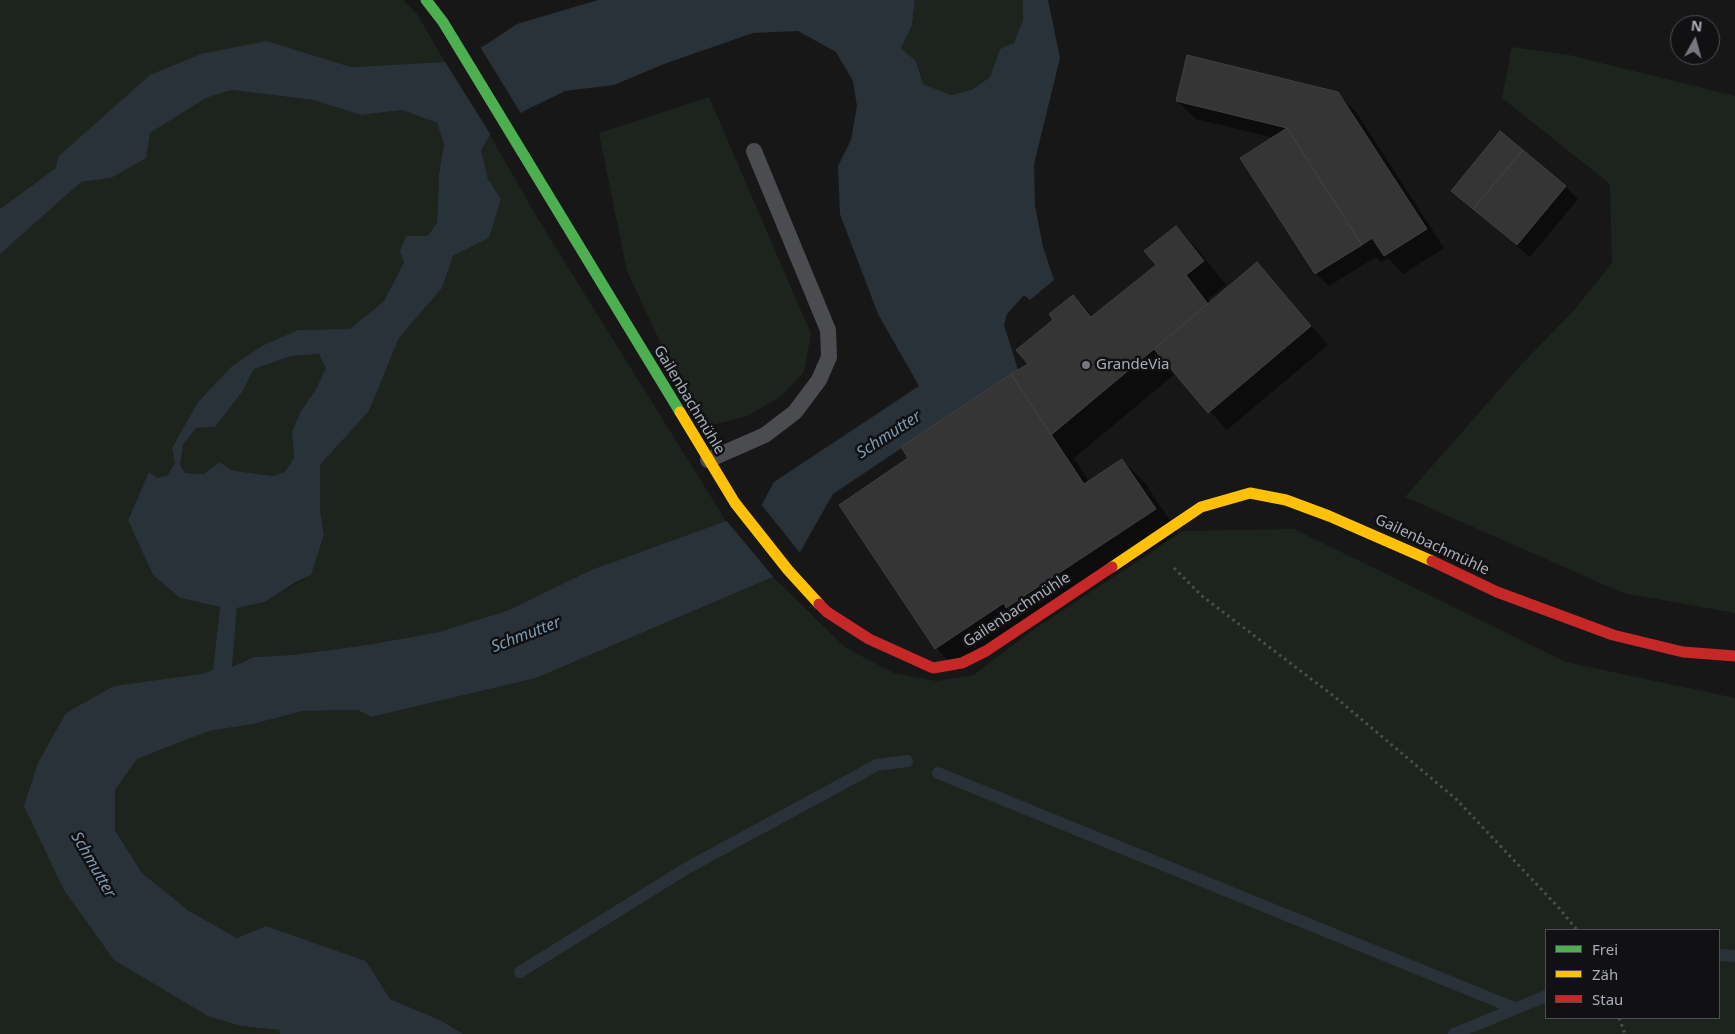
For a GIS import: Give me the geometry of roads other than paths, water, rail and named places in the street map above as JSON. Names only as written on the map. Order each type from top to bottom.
[{"type":"street","name":"Gailenbachmühle","points":[[426,0],[442,22],[734,503],[788,570],[828,612],[869,639],[933,668],[962,663],[986,651],[1201,507],[1250,493],[1286,500],[1329,516],[1390,541],[1497,592],[1613,635],[1682,652],[1735,656]]},
{"type":"lane","points":[[708,460],[765,434],[795,412],[819,380],[829,357],[828,330],[754,151]]},
{"type":"water","name":"Schmutter","points":[[598,0],[915,0],[912,25],[901,48],[916,61],[923,84],[951,95],[972,90],[990,77],[1000,49],[1014,43],[1023,20],[1023,0],[1048,0],[1060,58],[1034,164],[1035,206],[1043,247],[1054,280],[1030,300],[1024,295],[1007,314],[1004,325],[1018,370],[833,494],[800,552],[773,577],[536,678],[371,717],[358,710],[303,711],[253,724],[209,731],[137,759],[115,790],[115,830],[142,873],[189,911],[237,938],[266,926],[366,961],[390,999],[442,1021],[463,1034],[280,1034],[279,1030],[241,1026],[208,1016],[114,960],[64,890],[24,806],[38,763],[66,713],[114,686],[202,674],[213,670],[220,607],[180,598],[153,575],[128,520],[149,472],[158,478],[168,475],[175,463],[172,448],[198,402],[232,366],[262,346],[298,330],[350,329],[384,301],[404,262],[400,251],[406,236],[427,236],[437,223],[439,174],[444,144],[437,123],[402,110],[361,115],[313,100],[232,90],[206,98],[150,133],[146,158],[111,178],[81,182],[0,254],[0,209],[56,168],[58,157],[150,75],[201,54],[267,41],[351,67],[445,62],[484,46],[517,24]],"holes":[[[798,31],[836,52],[853,81],[857,106],[851,140],[838,166],[840,214],[878,314],[919,386],[774,482],[761,506],[726,521],[591,570],[509,610],[439,632],[367,645],[292,655],[254,657],[232,667],[237,608],[265,602],[296,582],[311,575],[324,535],[320,509],[320,465],[369,411],[399,338],[442,288],[453,256],[489,238],[501,199],[488,179],[481,150],[490,135],[524,111],[565,91],[614,85],[664,64],[753,33]],[[319,354],[326,368],[315,391],[301,411],[292,432],[294,458],[285,472],[273,476],[249,473],[232,470],[219,462],[204,474],[185,473],[180,465],[183,445],[196,428],[215,427],[242,392],[254,369],[291,356]]]},
{"type":"waterway","points":[[520,972],[687,868],[877,765],[907,761]]},
{"type":"waterway","points":[[938,773],[1514,1008]]},
{"type":"waterway","points":[[1720,955],[1735,956]]},
{"type":"waterway","points":[[1454,1034],[1545,996]]},
{"type":"place","name":"GrandeVia","points":[[1086,365]]}]
